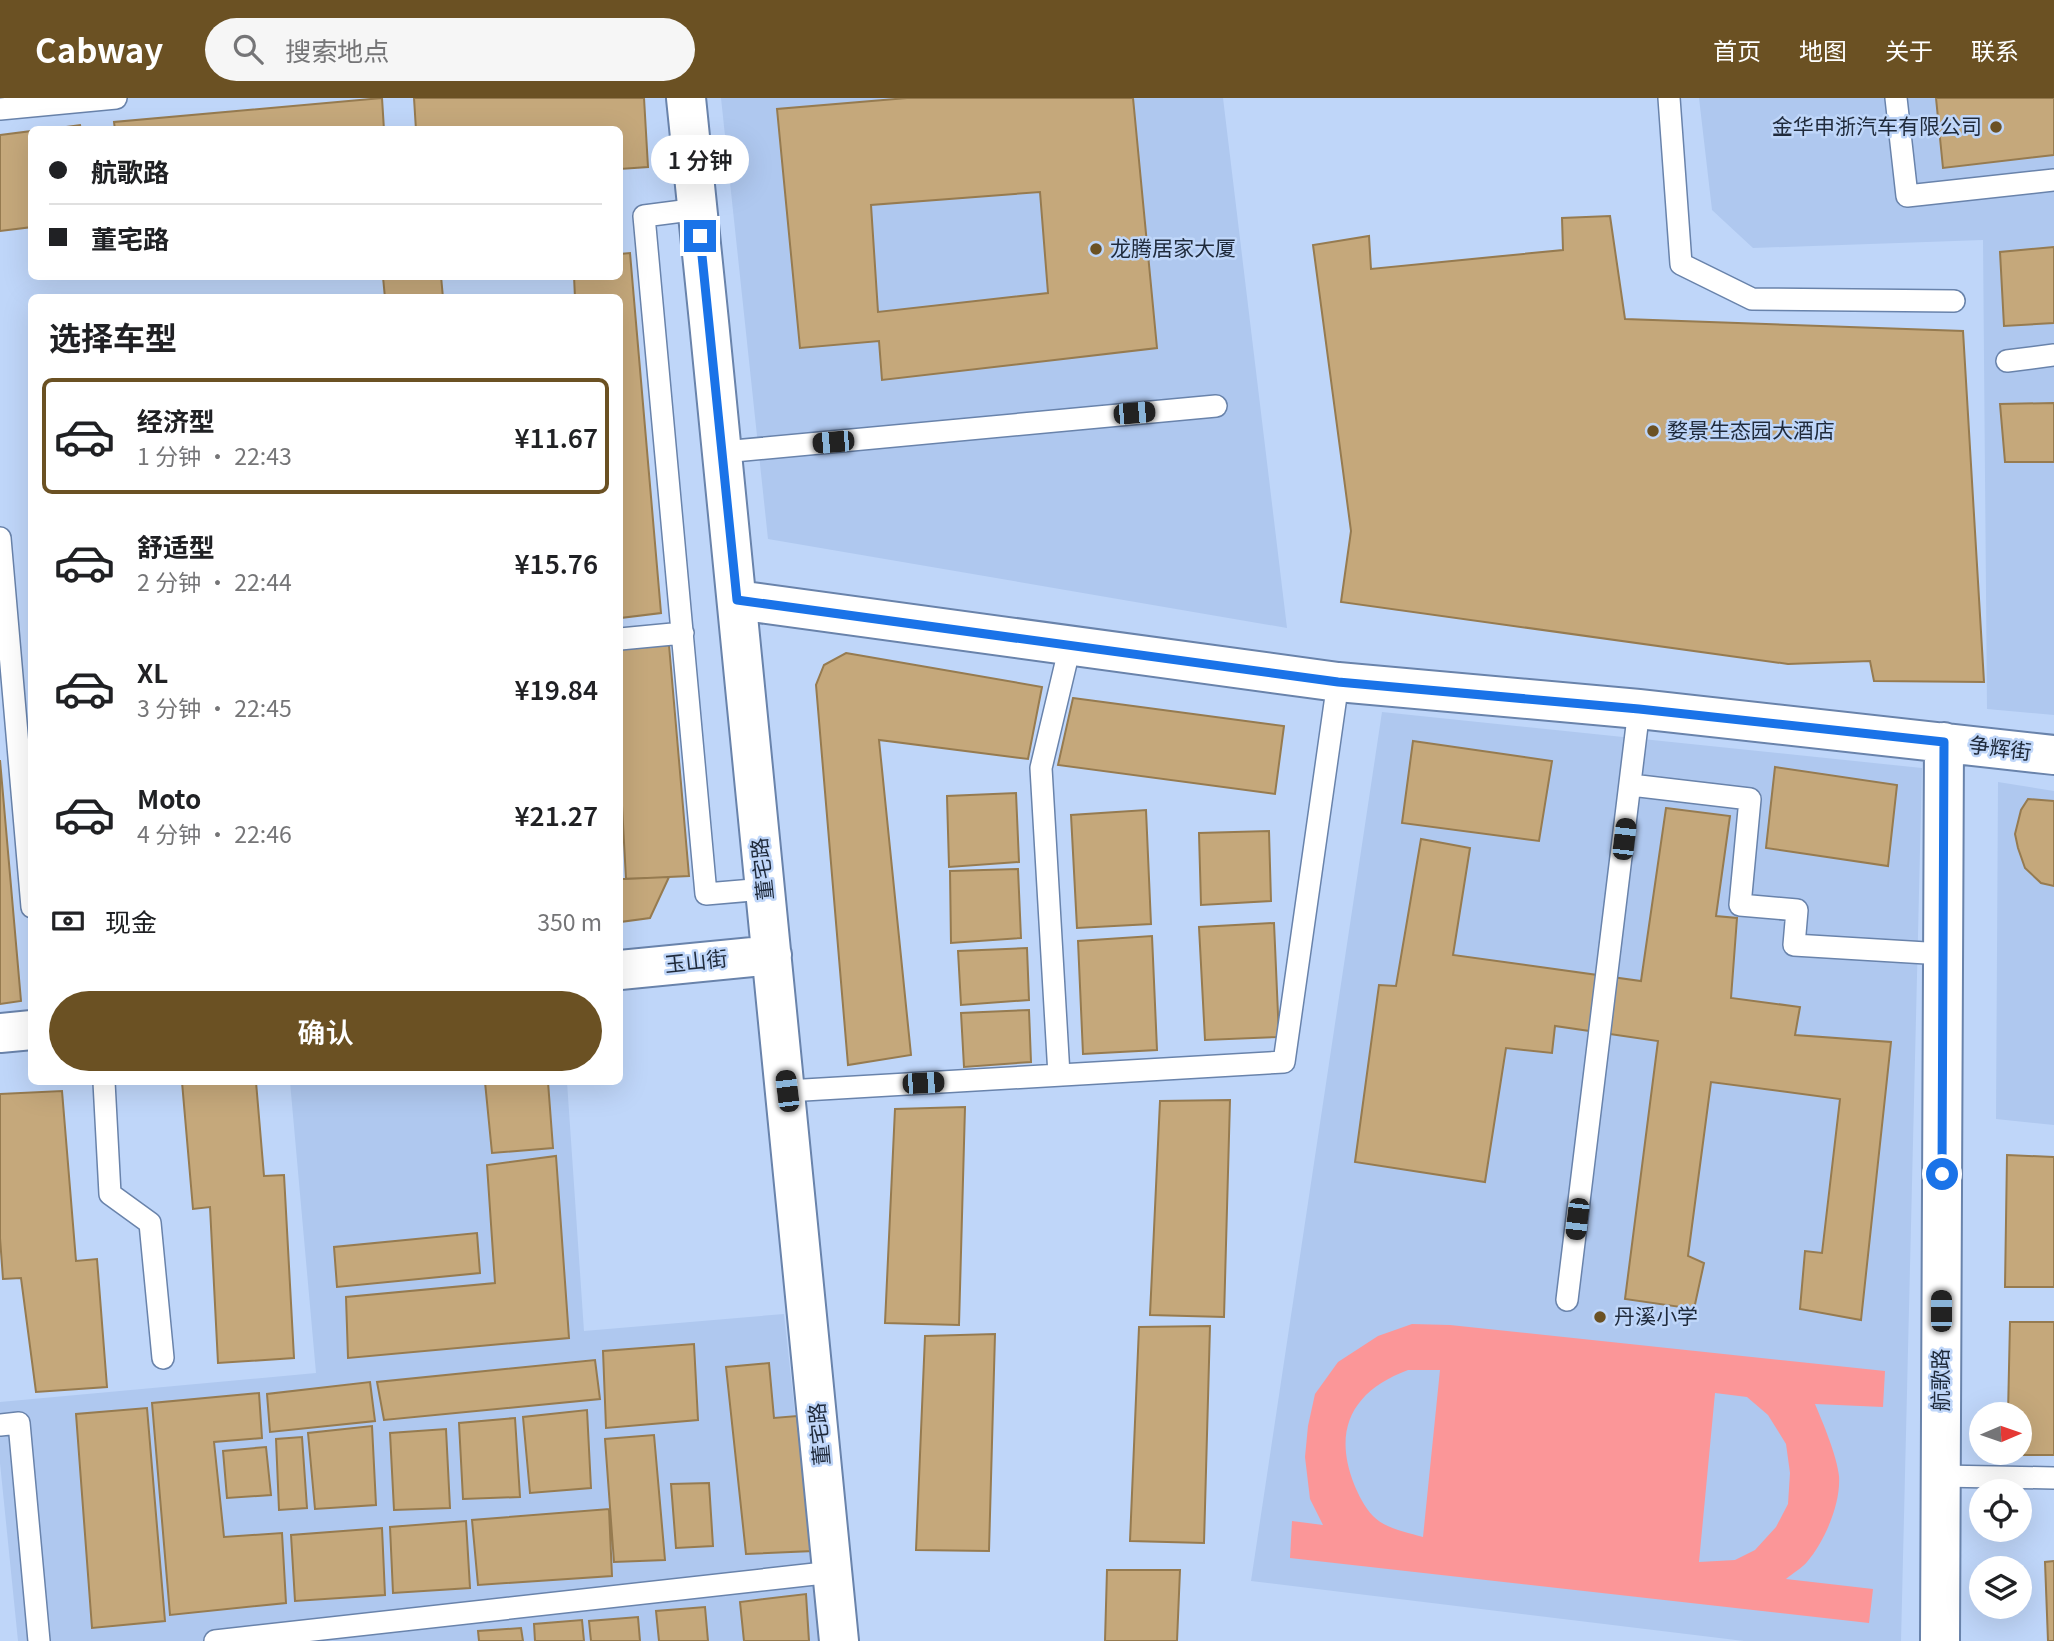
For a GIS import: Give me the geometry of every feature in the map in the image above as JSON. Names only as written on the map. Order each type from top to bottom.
[{"type":"street","name":"董宅路","points":[[686,98],[787,1091],[839,1641]]},
{"type":"street","name":"争辉街","points":[[737,600],[1338,682],[1639,709],[2054,755]]},
{"type":"street","name":"航歌路","points":[[1940,1641],[1944,742]]},
{"type":"street","name":"玉山街","points":[[623,970],[772,955]]},
{"type":"street","points":[[0,1033],[28,1030]]},
{"type":"lane","points":[[0,109],[116,98]]},
{"type":"lane","points":[[1669,98],[1681,264],[1752,299],[1954,301]]},
{"type":"lane","points":[[1896,98],[1907,196],[2054,180]]},
{"type":"lane","points":[[698,209],[644,216],[706,894],[765,890]]},
{"type":"lane","points":[[2007,361],[2054,355]]},
{"type":"lane","points":[[723,452],[1216,406]]},
{"type":"lane","points":[[0,538],[28,860]]},
{"type":"lane","points":[[623,639],[683,632]]},
{"type":"lane","points":[[1059,1075],[1041,768],[1070,646]]},
{"type":"lane","points":[[787,1091],[1284,1062],[1338,682]]},
{"type":"lane","points":[[1567,1300],[1639,709]]},
{"type":"lane","points":[[1631,785],[1751,799],[1740,905],[1797,910],[1794,945],[1942,954]]},
{"type":"lane","points":[[104,1085],[110,1194],[150,1223],[163,1357]]},
{"type":"lane","points":[[0,1424],[19,1423],[39,1641]]},
{"type":"lane","points":[[1941,1476],[2054,1478]]},
{"type":"lane","points":[[215,1641],[833,1572]]},
{"type":"shaded area","points":[[721,98],[1223,98],[1287,628],[768,539]]},
{"type":"shaded area","points":[[1699,98],[2054,98],[2054,715],[1987,709],[1983,240],[1753,248],[1712,210]]},
{"type":"shaded area","name":"丹溪小学","points":[[1382,712],[1922,768],[1901,1641],[1744,1641],[1251,1581]]},
{"type":"shaded area","points":[[1998,782],[2054,791],[2054,1125],[1996,1119]]},
{"type":"shaded area","points":[[290,1085],[567,1085],[584,1331],[784,1314],[820,1641],[18,1641],[0,1463],[0,1402],[316,1373]]},
{"type":"shaded area","points":[[1412,1324],[1450,1325],[1885,1371],[1883,1407],[1815,1404],[1838,1468],[1839,1487],[1826,1533],[1805,1564],[1786,1579],[1873,1589],[1869,1623],[1290,1558],[1292,1521],[1323,1525],[1310,1499],[1305,1457],[1315,1394],[1338,1362],[1378,1336]],"holes":[[[1408,1370],[1440,1370],[1423,1537],[1390,1527],[1370,1513],[1354,1484],[1346,1445],[1347,1429],[1361,1400],[1389,1378]],[[1715,1393],[1747,1397],[1768,1415],[1786,1444],[1790,1473],[1788,1504],[1776,1527],[1755,1550],[1735,1560],[1699,1562]]]},
{"type":"building","points":[[382,98],[384,126],[114,126],[114,122]]},
{"type":"building","points":[[414,98],[644,98],[648,167],[623,169],[623,126],[416,126]]},
{"type":"building","name":"龙腾居家大厦","points":[[907,98],[1133,98],[1157,348],[882,380],[879,341],[800,348],[777,109]],"holes":[[[1040,192],[1048,293],[878,312],[871,205]]]},
{"type":"building","name":"金华申浙汽车有限公司","points":[[1936,98],[2054,98],[2054,155],[1943,168]]},
{"type":"building","points":[[28,132],[28,228],[0,231],[0,135]]},
{"type":"building","name":"婺景生态园大酒店","points":[[1610,216],[1625,319],[1963,331],[1984,682],[1874,681],[1870,661],[1788,664],[1341,602],[1351,531],[1313,245],[1369,236],[1371,269],[1563,250],[1562,218]]},
{"type":"building","points":[[2054,247],[2054,323],[2004,326],[2000,252]]},
{"type":"building","points":[[630,253],[661,613],[623,618],[623,294],[575,294],[574,280],[623,280],[623,254]]},
{"type":"building","points":[[383,280],[441,280],[443,294],[385,294]]},
{"type":"building","points":[[2054,403],[2054,462],[2005,462],[2000,404]]},
{"type":"building","points":[[669,645],[689,876],[626,879],[623,824],[623,649]]},
{"type":"building","points":[[846,653],[1042,687],[1028,759],[879,740],[911,1055],[848,1065],[816,685],[824,665]]},
{"type":"building","points":[[1073,698],[1284,726],[1275,794],[1058,765]]},
{"type":"building","points":[[1413,741],[1552,761],[1539,841],[1402,823]]},
{"type":"building","points":[[0,760],[21,1001],[0,1004]]},
{"type":"building","points":[[1775,767],[1897,785],[1888,866],[1766,848]]},
{"type":"building","points":[[1016,793],[1019,862],[949,867],[947,796]]},
{"type":"building","points":[[2028,799],[2054,801],[2054,886],[2041,883],[2025,868],[2018,848],[2015,834],[2021,810]]},
{"type":"building","points":[[1666,808],[1730,816],[1716,916],[1737,918],[1731,998],[1800,1007],[1795,1035],[1891,1042],[1861,1320],[1800,1309],[1805,1251],[1822,1253],[1840,1099],[1711,1082],[1688,1256],[1704,1263],[1694,1309],[1625,1299],[1658,1041],[1555,1026],[1552,1053],[1506,1048],[1485,1182],[1355,1162],[1379,985],[1396,986],[1421,839],[1470,848],[1453,955],[1641,981]]},
{"type":"building","points":[[1146,810],[1151,924],[1077,928],[1071,815]]},
{"type":"building","points":[[1269,831],[1271,901],[1201,905],[1199,833]]},
{"type":"building","points":[[1018,869],[1021,938],[951,943],[950,871]]},
{"type":"building","points":[[669,877],[650,918],[623,922],[623,879]]},
{"type":"building","points":[[1274,923],[1279,1037],[1205,1040],[1199,927]]},
{"type":"building","points":[[1152,936],[1157,1050],[1083,1054],[1078,941]]},
{"type":"building","points":[[1027,948],[1029,1000],[961,1005],[958,951]]},
{"type":"building","points":[[1029,1010],[1031,1062],[964,1067],[961,1013]]},
{"type":"building","points":[[182,1085],[256,1085],[264,1176],[284,1175],[294,1358],[218,1363],[210,1207],[193,1209]]},
{"type":"building","points":[[485,1085],[548,1085],[553,1148],[492,1153]]},
{"type":"building","points":[[62,1091],[76,1261],[97,1259],[107,1387],[36,1392],[21,1278],[3,1279],[0,1238],[0,1094]]},
{"type":"building","points":[[1230,1100],[1224,1317],[1150,1315],[1160,1101]]},
{"type":"building","points":[[965,1107],[959,1325],[885,1323],[895,1109]]},
{"type":"building","points":[[2007,1155],[2054,1157],[2054,1287],[2005,1287]]},
{"type":"building","points":[[556,1156],[569,1338],[348,1358],[346,1297],[495,1283],[487,1165]]},
{"type":"building","points":[[477,1233],[480,1273],[337,1287],[334,1247]]},
{"type":"building","points":[[2010,1322],[2054,1322],[2054,1455],[2032,1455],[2032,1402],[2008,1402]]},
{"type":"building","points":[[1210,1326],[1204,1543],[1130,1541],[1139,1327]]},
{"type":"building","points":[[995,1334],[989,1551],[916,1550],[925,1336]]},
{"type":"building","points":[[694,1344],[698,1420],[606,1428],[603,1351]]},
{"type":"building","points":[[595,1360],[600,1399],[384,1420],[377,1382]]},
{"type":"building","points":[[769,1363],[774,1418],[797,1416],[813,1551],[746,1554],[726,1367]]},
{"type":"building","points":[[370,1382],[375,1421],[270,1432],[267,1394]]},
{"type":"building","points":[[259,1393],[262,1438],[214,1442],[224,1537],[282,1533],[286,1603],[170,1615],[152,1403]]},
{"type":"building","points":[[147,1408],[165,1621],[92,1628],[76,1414]]},
{"type":"building","points":[[587,1410],[591,1488],[530,1493],[523,1417]]},
{"type":"building","points":[[515,1418],[520,1497],[463,1499],[459,1423]]},
{"type":"building","points":[[372,1426],[376,1505],[315,1509],[308,1433]]},
{"type":"building","points":[[446,1429],[450,1508],[394,1510],[390,1433]]},
{"type":"building","points":[[654,1435],[665,1560],[614,1562],[605,1439]]},
{"type":"building","points":[[302,1437],[307,1508],[279,1510],[276,1439]]},
{"type":"building","points":[[266,1447],[271,1495],[227,1498],[223,1451]]},
{"type":"building","points":[[709,1483],[713,1546],[676,1548],[671,1484]]},
{"type":"building","points":[[609,1509],[612,1576],[478,1585],[472,1520]]},
{"type":"building","points":[[466,1521],[470,1588],[393,1593],[390,1527]]},
{"type":"building","points":[[382,1528],[385,1595],[295,1601],[291,1535]]},
{"type":"building","points":[[2054,1561],[2054,1641],[2048,1641],[2045,1562]]},
{"type":"building","points":[[1107,1570],[1180,1570],[1177,1641],[1105,1641]]},
{"type":"building","points":[[806,1594],[809,1641],[744,1641],[740,1602]]},
{"type":"building","points":[[705,1607],[708,1641],[659,1641],[656,1611]]},
{"type":"building","points":[[638,1617],[640,1641],[591,1641],[589,1621]]},
{"type":"building","points":[[582,1620],[584,1641],[535,1641],[534,1624]]},
{"type":"building","points":[[521,1628],[523,1641],[479,1641],[478,1631]]},
{"type":"place","name":"金华申浙汽车有限公司","points":[[1996,127]]},
{"type":"place","name":"龙腾居家大厦","points":[[1096,249]]},
{"type":"place","name":"婺景生态园大酒店","points":[[1653,431]]},
{"type":"place","name":"丹溪小学","points":[[1600,1317]]},
{"type":"route","points":[[700,236],[737,600],[1338,682],[1639,709],[1944,742],[1942,1174]]}]
